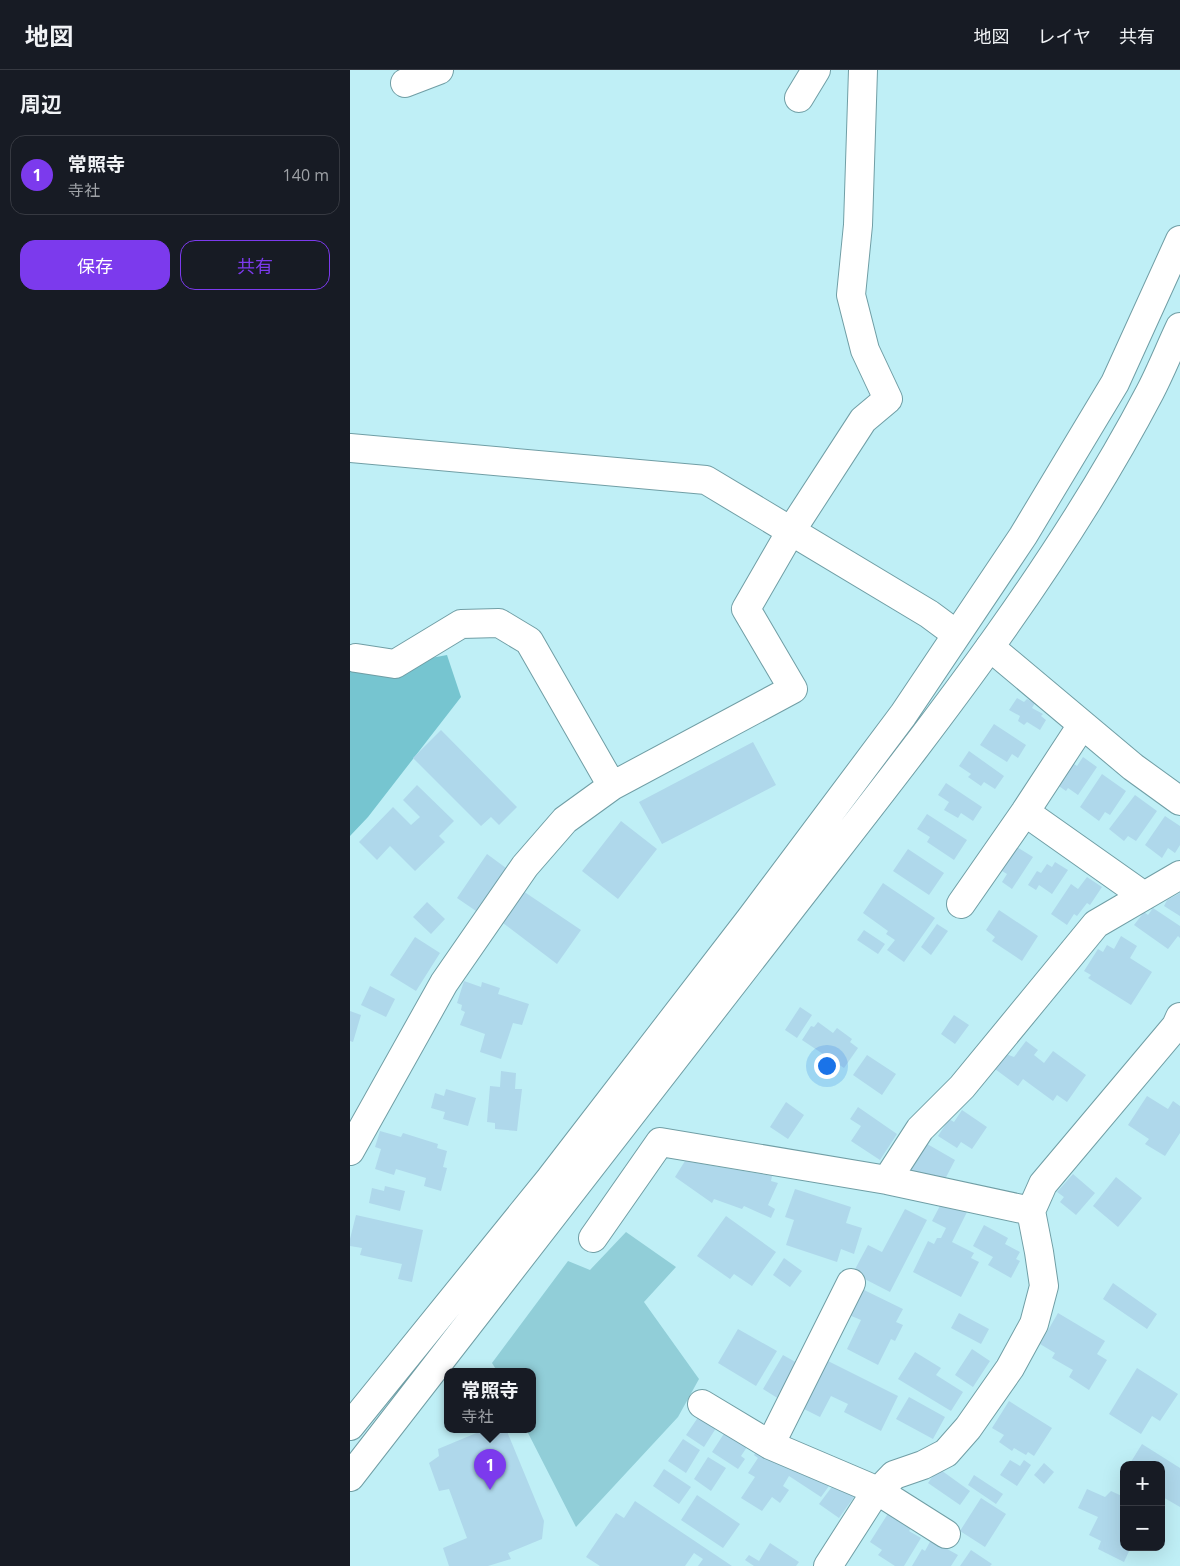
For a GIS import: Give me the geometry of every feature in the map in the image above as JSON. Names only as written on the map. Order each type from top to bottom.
[{"type":"street","points":[[405,83],[439,70]]},
{"type":"street","points":[[799,98],[816,70]]},
{"type":"street","points":[[350,1151],[444,984],[525,866],[565,820],[612,786],[793,689],[746,609],[791,531],[863,420],[888,399],[865,350],[851,295],[858,225],[863,70]]},
{"type":"street","points":[[350,1426],[550,1179],[751,918],[903,715],[1022,536],[1115,383],[1180,240]]},
{"type":"street","points":[[350,1477],[932,727],[990,647],[1057,548],[1115,456],[1152,388],[1180,327]]},
{"type":"street","points":[[350,448],[706,480],[929,614],[956,634]]},
{"type":"street","points":[[356,658],[394,664],[461,624],[499,623],[529,642],[612,786]]},
{"type":"street","points":[[990,647],[1133,767],[1180,801]]},
{"type":"street","points":[[961,904],[1082,725]]},
{"type":"street","points":[[1025,812],[1144,896]]},
{"type":"street","points":[[887,1180],[920,1129],[962,1087],[1096,924],[1180,875]]},
{"type":"street","points":[[828,1566],[870,1499],[894,1475],[923,1466],[946,1452],[973,1421],[1010,1368],[1034,1324],[1044,1286],[1031,1211],[1043,1184],[1176,1026],[1180,1017]]},
{"type":"street","points":[[593,1238],[660,1142],[887,1180],[1031,1211]]},
{"type":"street","points":[[770,1444],[851,1283]]},
{"type":"street","points":[[702,1404],[770,1444],[878,1491],[946,1534]]},
{"type":"shaded area","points":[[447,655],[461,697],[368,817],[350,836],[350,669],[357,672]]},
{"type":"shaded area","points":[[626,1232],[676,1267],[644,1302],[699,1379],[678,1417],[576,1527],[528,1433],[536,1433],[536,1368],[495,1368],[492,1363],[568,1261],[590,1270]]},
{"type":"building","points":[[1017,698],[1024,702],[1027,699],[1035,703],[1032,708],[1043,714],[1041,716],[1046,720],[1040,730],[1027,722],[1024,725],[1018,721],[1020,716],[1009,710]]},
{"type":"building","points":[[994,724],[1026,745],[1018,758],[1012,754],[1007,762],[980,745]]},
{"type":"building","points":[[441,730],[517,807],[499,825],[491,817],[481,826],[413,758]]},
{"type":"building","points":[[753,742],[776,785],[662,844],[639,802]]},
{"type":"building","points":[[969,751],[1004,776],[995,789],[984,782],[981,786],[968,777],[971,774],[959,766]]},
{"type":"building","points":[[1083,757],[1097,767],[1078,795],[1068,788],[1066,791],[1056,784],[1071,762],[1077,766]]},
{"type":"building","points":[[1102,774],[1126,791],[1110,815],[1105,812],[1099,821],[1080,807]]},
{"type":"building","points":[[946,783],[982,807],[973,821],[961,813],[958,818],[944,810],[949,802],[938,795]]},
{"type":"building","points":[[417,785],[454,821],[439,836],[445,842],[415,871],[390,846],[377,860],[359,842],[393,807],[411,825],[420,817],[403,800]]},
{"type":"building","points":[[1135,795],[1157,811],[1136,841],[1128,836],[1124,841],[1109,829]]},
{"type":"building","points":[[927,814],[967,840],[954,860],[927,842],[930,837],[917,829]]},
{"type":"building","points":[[1165,816],[1180,826],[1180,845],[1175,853],[1168,848],[1162,858],[1145,845]]},
{"type":"building","points":[[621,821],[657,849],[618,899],[582,871]]},
{"type":"building","points":[[1012,844],[1033,857],[1012,889],[1002,882],[1007,874],[997,868]]},
{"type":"building","points":[[908,849],[944,873],[929,895],[893,871]]},
{"type":"building","points":[[487,854],[506,868],[476,911],[457,898]]},
{"type":"building","points":[[1055,862],[1068,870],[1052,894],[1039,885],[1036,890],[1028,885],[1037,871],[1041,873],[1047,864],[1052,867]]},
{"type":"building","points":[[1087,877],[1102,887],[1090,905],[1087,903],[1077,916],[1074,914],[1067,925],[1051,914],[1071,884],[1078,889]]},
{"type":"building","points":[[883,883],[935,918],[904,962],[887,950],[895,940],[886,934],[888,931],[863,913]]},
{"type":"building","points":[[523,891],[581,930],[557,964],[499,920]]},
{"type":"building","points":[[1180,893],[1180,916],[1164,906],[1167,900]]},
{"type":"building","points":[[427,902],[445,919],[431,934],[413,917]]},
{"type":"building","points":[[1153,908],[1180,926],[1180,938],[1178,936],[1168,949],[1134,925],[1144,912],[1148,915]]},
{"type":"building","points":[[999,910],[1038,936],[1022,961],[992,941],[995,937],[986,930]]},
{"type":"building","points":[[937,924],[948,931],[931,955],[921,947]]},
{"type":"building","points":[[864,930],[885,944],[878,954],[857,940]]},
{"type":"building","points":[[1121,936],[1137,946],[1130,958],[1152,972],[1131,1005],[1088,978],[1091,975],[1084,971],[1098,949],[1103,952],[1107,945],[1114,949]]},
{"type":"building","points":[[415,937],[440,953],[416,991],[390,975]]},
{"type":"building","points":[[464,981],[481,987],[482,982],[500,988],[498,994],[529,1004],[522,1025],[513,1023],[501,1059],[480,1052],[485,1034],[460,1025],[465,1012],[461,1010],[462,1005],[457,1003]]},
{"type":"building","points":[[370,986],[395,999],[386,1017],[361,1005]]},
{"type":"building","points":[[800,1007],[812,1015],[797,1038],[785,1030]]},
{"type":"building","points":[[350,1011],[361,1015],[353,1042],[350,1041]]},
{"type":"building","points":[[954,1015],[969,1025],[955,1044],[941,1034]]},
{"type":"building","points":[[818,1022],[833,1033],[837,1028],[852,1039],[850,1042],[858,1048],[844,1068],[802,1040],[811,1026],[814,1027]]},
{"type":"building","points":[[1026,1041],[1038,1050],[1034,1055],[1044,1063],[1053,1051],[1086,1075],[1067,1102],[1057,1095],[1053,1101],[1023,1079],[1018,1086],[995,1069],[1006,1054],[1014,1057]]},
{"type":"building","points":[[867,1055],[896,1074],[882,1095],[853,1075]]},
{"type":"building","points":[[501,1071],[516,1073],[515,1089],[522,1089],[517,1131],[495,1129],[495,1123],[487,1122],[490,1086],[500,1087]]},
{"type":"building","points":[[446,1089],[476,1098],[468,1126],[443,1119],[445,1112],[431,1108],[435,1093],[444,1096]]},
{"type":"building","points":[[1147,1096],[1168,1109],[1173,1101],[1180,1106],[1180,1133],[1165,1156],[1145,1144],[1149,1139],[1128,1125]]},
{"type":"building","points":[[786,1102],[804,1115],[788,1139],[770,1127]]},
{"type":"building","points":[[858,1107],[897,1134],[880,1160],[851,1141],[861,1126],[850,1119]]},
{"type":"building","points":[[962,1110],[987,1127],[972,1149],[961,1142],[957,1148],[938,1136],[949,1119],[954,1122]]},
{"type":"building","points":[[380,1131],[401,1137],[403,1133],[438,1144],[437,1148],[447,1151],[443,1167],[447,1168],[441,1191],[424,1186],[426,1178],[396,1169],[394,1175],[375,1169],[381,1149],[375,1147]]},
{"type":"building","points":[[922,1141],[955,1160],[943,1183],[925,1174],[921,1180],[903,1176]]},
{"type":"building","points":[[685,1161],[772,1176],[771,1181],[778,1183],[768,1205],[775,1209],[771,1218],[744,1206],[742,1209],[714,1199],[712,1203],[675,1177]]},
{"type":"building","points":[[1073,1174],[1095,1193],[1076,1215],[1060,1202],[1064,1197],[1057,1192]]},
{"type":"building","points":[[1116,1177],[1142,1198],[1118,1227],[1093,1206]]},
{"type":"building","points":[[385,1186],[405,1191],[400,1211],[369,1203],[372,1188],[384,1191]]},
{"type":"building","points":[[795,1189],[851,1207],[846,1223],[862,1228],[854,1254],[841,1249],[837,1262],[786,1245],[794,1220],[785,1217]]},
{"type":"building","points":[[943,1200],[967,1212],[952,1242],[974,1253],[971,1258],[979,1262],[961,1297],[913,1272],[928,1241],[934,1244],[937,1238],[941,1238],[946,1228],[932,1221]]},
{"type":"building","points":[[905,1209],[927,1220],[890,1292],[853,1273],[868,1245],[882,1252]]},
{"type":"building","points":[[356,1215],[423,1230],[412,1282],[398,1279],[402,1264],[360,1255],[362,1248],[350,1246]]},
{"type":"building","points":[[726,1216],[776,1252],[752,1286],[734,1274],[730,1279],[697,1256]]},
{"type":"building","points":[[984,1225],[1008,1238],[1005,1244],[1020,1252],[1016,1259],[1020,1261],[1011,1278],[988,1265],[993,1257],[973,1246]]},
{"type":"building","points":[[784,1258],[802,1271],[790,1287],[773,1275]]},
{"type":"building","points":[[1113,1283],[1157,1314],[1147,1329],[1103,1299]]},
{"type":"building","points":[[862,1289],[903,1309],[896,1322],[903,1325],[895,1341],[891,1339],[878,1365],[847,1349],[861,1320],[849,1315]]},
{"type":"building","points":[[959,1313],[989,1329],[981,1344],[951,1328]]},
{"type":"building","points":[[1058,1313],[1105,1341],[1097,1354],[1107,1360],[1089,1390],[1069,1377],[1073,1370],[1052,1358],[1055,1353],[1040,1344]]},
{"type":"building","points":[[738,1329],[777,1351],[756,1386],[718,1363]]},
{"type":"building","points":[[972,1349],[990,1361],[973,1387],[955,1375]]},
{"type":"building","points":[[915,1352],[941,1368],[936,1375],[963,1392],[951,1411],[898,1379]]},
{"type":"building","points":[[783,1355],[799,1364],[779,1399],[763,1389]]},
{"type":"building","points":[[826,1360],[898,1396],[881,1431],[844,1412],[848,1404],[831,1396],[820,1417],[802,1408]]},
{"type":"building","points":[[1137,1368],[1178,1394],[1160,1421],[1152,1416],[1141,1434],[1109,1414]]},
{"type":"building","points":[[909,1397],[945,1417],[933,1439],[896,1419]]},
{"type":"building","points":[[1009,1401],[1052,1428],[1034,1456],[1028,1452],[1026,1455],[1014,1448],[1012,1451],[999,1442],[1004,1435],[992,1428]]},
{"type":"building","points":[[701,1413],[718,1425],[704,1447],[686,1435]]},
{"type":"building","points":[[727,1429],[749,1444],[741,1456],[745,1459],[738,1469],[712,1452]]},
{"type":"building","points":[[476,1433],[508,1433],[544,1521],[542,1539],[508,1553],[511,1559],[488,1566],[449,1566],[443,1548],[467,1538],[449,1489],[439,1491],[429,1463],[439,1456],[438,1449]]},
{"type":"building","points":[[683,1439],[700,1450],[686,1473],[668,1461]]},
{"type":"building","points":[[1142,1444],[1180,1468],[1180,1507],[1165,1498],[1165,1461],[1131,1461]]},
{"type":"building","points":[[759,1447],[800,1474],[803,1469],[829,1486],[821,1497],[789,1476],[783,1486],[789,1490],[780,1503],[772,1497],[762,1511],[741,1498],[755,1477],[748,1473],[758,1458],[754,1455]]},
{"type":"building","points":[[708,1457],[726,1468],[711,1491],[694,1479]]},
{"type":"building","points":[[1010,1460],[1020,1466],[1024,1460],[1031,1465],[1017,1486],[1000,1475]]},
{"type":"building","points":[[1044,1463],[1054,1472],[1044,1484],[1034,1475]]},
{"type":"building","points":[[938,1468],[970,1491],[960,1505],[928,1483]]},
{"type":"building","points":[[664,1469],[691,1487],[679,1504],[653,1486]]},
{"type":"building","points":[[974,1475],[1003,1494],[996,1504],[968,1485]]},
{"type":"building","points":[[834,1484],[854,1497],[839,1518],[819,1504]]},
{"type":"building","points":[[1087,1489],[1105,1497],[1111,1491],[1120,1495],[1120,1551],[1129,1551],[1124,1562],[1098,1549],[1101,1541],[1089,1535],[1098,1517],[1078,1508]]},
{"type":"building","points":[[697,1495],[740,1524],[723,1548],[681,1520]]},
{"type":"building","points":[[981,1498],[1006,1514],[985,1547],[960,1531]]},
{"type":"building","points":[[635,1501],[732,1566],[698,1566],[703,1559],[694,1553],[685,1566],[600,1566],[586,1557],[616,1513],[624,1518]]},
{"type":"building","points":[[889,1512],[912,1527],[909,1531],[921,1538],[904,1566],[895,1566],[878,1555],[882,1550],[870,1542]]},
{"type":"building","points":[[931,1540],[958,1555],[951,1566],[912,1566],[922,1549],[925,1551]]},
{"type":"building","points":[[770,1543],[799,1562],[796,1566],[754,1566],[745,1560],[749,1555],[759,1561]]},
{"type":"building","points":[[971,1550],[992,1564],[990,1566],[960,1566]]},
{"type":"place","name":"常照寺","points":[[490,1490]]}]
